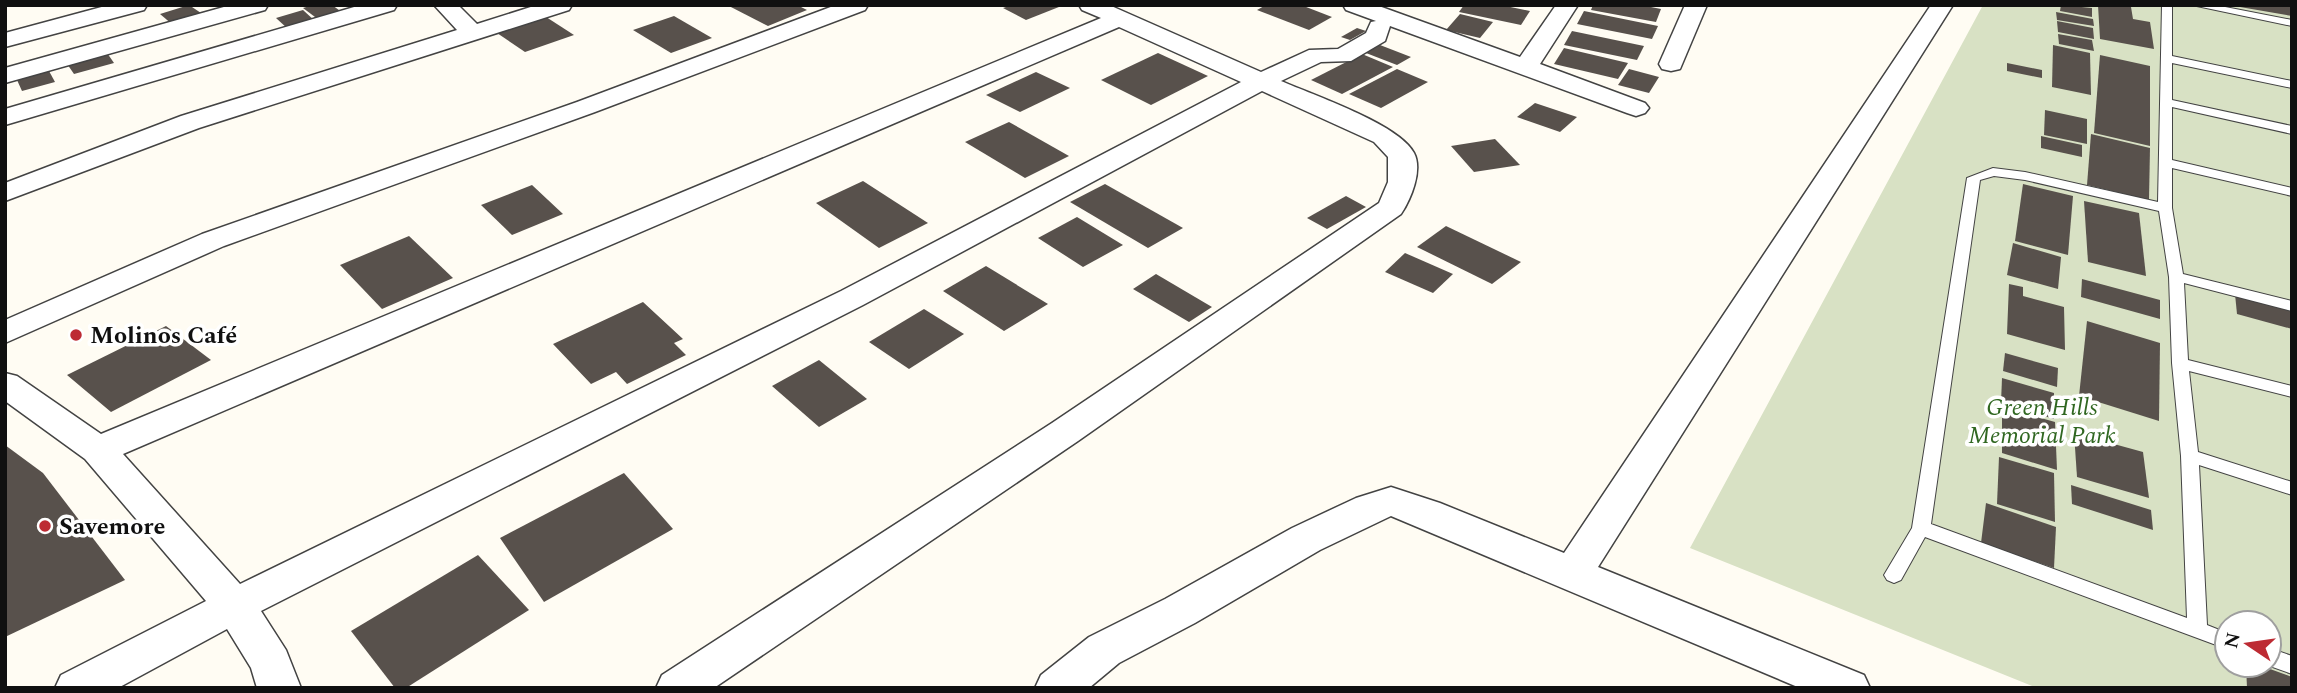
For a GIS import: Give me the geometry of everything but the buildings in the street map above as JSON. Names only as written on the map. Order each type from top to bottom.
[{"type":"street","points":[[5,40],[136,5]]},
{"type":"street","points":[[5,76],[257,5]]},
{"type":"street","points":[[5,117],[386,5]]},
{"type":"street","points":[[445,5],[473,33]]},
{"type":"street","points":[[5,193],[190,122],[561,5]]},
{"type":"street","points":[[5,333],[213,240],[586,107],[857,5]]},
{"type":"street","points":[[678,688],[1065,432],[1391,208],[1402,182],[1402,155],[1383,136],[1090,5]]},
{"type":"street","points":[[1354,5],[1393,17],[1636,108]]},
{"type":"street","points":[[1525,68],[1567,5]]},
{"type":"street","points":[[1671,64],[1696,5]]},
{"type":"street","points":[[1572,575],[1942,5]]},
{"type":"street","points":[[77,688],[235,606],[852,298],[1260,82],[1317,55],[1343,56],[1377,36],[1393,17]]},
{"type":"street","points":[[98,450],[1118,19]]},
{"type":"street","points":[[5,384],[98,450],[235,606],[271,663],[279,688]]},
{"type":"street","points":[[1057,688],[1104,650],[1180,611],[1306,539],[1370,508],[1391,501],[1426,513],[1848,688]]},
{"type":"lane","points":[[2167,5],[2165,208],[2176,277],[2180,363],[2190,456],[2197,630]]},
{"type":"lane","points":[[2197,5],[2292,23]]},
{"type":"lane","points":[[2168,59],[2292,85]]},
{"type":"lane","points":[[2167,102],[2292,130]]},
{"type":"lane","points":[[2167,163],[2292,192]]},
{"type":"lane","points":[[1894,575],[1921,528],[1974,178],[1993,172],[2025,176],[2165,208]]},
{"type":"lane","points":[[2176,277],[2292,306]]},
{"type":"lane","points":[[2180,363],[2292,392]]},
{"type":"lane","points":[[2190,456],[2292,489]]},
{"type":"lane","points":[[1921,528],[2213,636]]},
{"type":"green space","name":"Green Hills Memorial Park","points":[[1983,5],[2292,5],[2292,688],[2037,688],[1690,548]]},
{"type":"place","name":"Molinos Café","points":[[76,335]]},
{"type":"place","name":"Savemore","points":[[45,526]]}]
